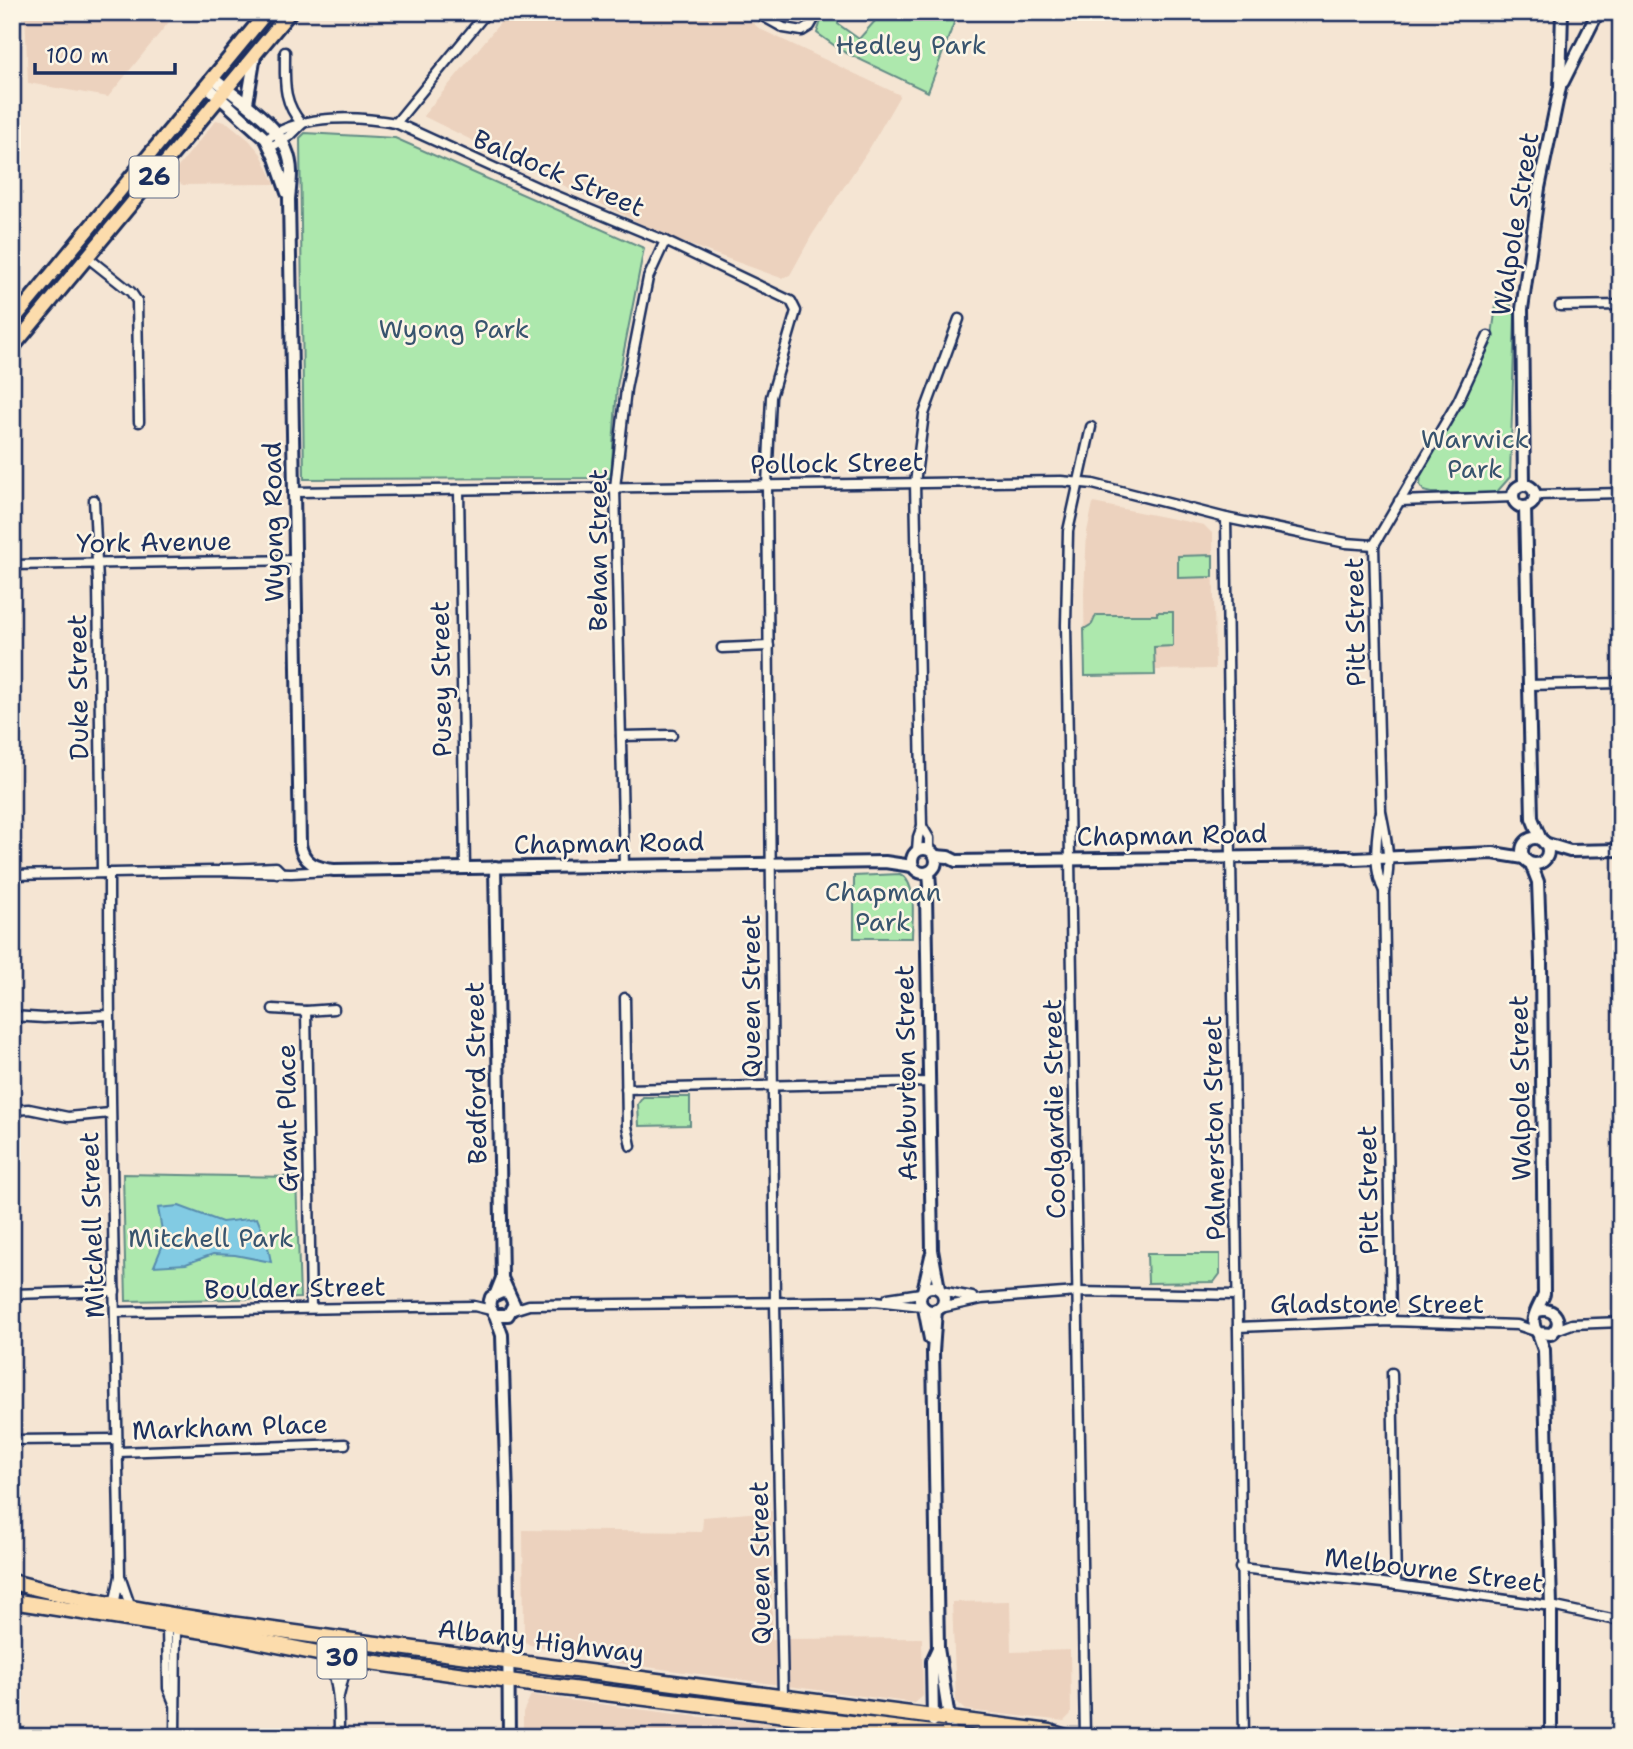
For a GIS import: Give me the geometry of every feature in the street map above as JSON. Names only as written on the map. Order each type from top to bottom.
[{"type":"highway","name":"Albany Highway","points":[[12,1582],[114,1605],[229,1624],[783,1695],[1050,1732],[1066,1737]]},
{"type":"highway","name":"Albany Highway","points":[[12,1601],[172,1625],[327,1656],[956,1736]]},
{"type":"main road","name":"26","points":[[12,322],[267,12]]},
{"type":"main road","name":"26","points":[[12,348],[290,12]]},
{"type":"street","points":[[396,123],[488,12]]},
{"type":"street","points":[[755,12],[784,28],[802,31],[810,26],[818,12]]},
{"type":"street","name":"Walpole Street","points":[[1524,485],[1522,309],[1539,188],[1560,87],[1562,12]]},
{"type":"street","points":[[1560,87],[1598,12]]},
{"type":"street","points":[[285,52],[287,101],[302,124]]},
{"type":"street","points":[[247,103],[255,55]]},
{"type":"street","name":"Wyong Road","points":[[210,82],[268,143],[289,199]]},
{"type":"street","name":"Wyong Road","points":[[223,93],[247,103],[279,137],[287,153],[291,171],[289,199],[300,844]]},
{"type":"street","name":"Baldock Street","points":[[268,143],[279,137],[286,127],[320,120],[396,123],[545,191],[665,241],[791,301]]},
{"type":"street","name":"Behan Street","points":[[624,866],[615,488],[626,389],[648,278],[665,241]]},
{"type":"street","points":[[87,257],[131,292],[137,301],[139,422]]},
{"type":"street","name":"Queen Street","points":[[783,1695],[772,1086],[767,486],[771,397],[796,310],[791,301]]},
{"type":"street","points":[[1560,306],[1621,305]]},
{"type":"street","points":[[931,871],[923,873],[915,860],[922,826],[915,483],[924,414],[959,319]]},
{"type":"street","name":"Pitt Street","points":[[1391,1321],[1384,891],[1387,883],[1377,828],[1381,811],[1374,545],[1458,401],[1488,337]]},
{"type":"street","name":"Coolgardie Street","points":[[1085,1737],[1066,625],[1068,531],[1091,427]]},
{"type":"street","name":"Pollock Street","points":[[295,492],[1026,480],[1078,482],[1226,518],[1346,543],[1374,545]]},
{"type":"street","points":[[1524,485],[1532,488],[1535,495],[1532,504],[1525,507],[1518,505],[1513,497],[1516,489],[1524,485]]},
{"type":"street","name":"Pusey Street","points":[[459,490],[465,868]]},
{"type":"street","points":[[1535,495],[1621,493]]},
{"type":"street","points":[[1399,500],[1513,497]]},
{"type":"street","name":"Duke Street","points":[[94,500],[105,873]]},
{"type":"street","points":[[1525,507],[1532,818],[1524,844],[1527,861],[1538,864],[1570,851],[1621,850]]},
{"type":"street","name":"Palmerston Street","points":[[1226,518],[1244,1737]]},
{"type":"street","name":"York Avenue","points":[[12,565],[296,560]]},
{"type":"street","points":[[722,648],[769,646]]},
{"type":"street","points":[[1528,685],[1621,683]]},
{"type":"street","points":[[621,736],[672,735]]},
{"type":"street","points":[[1532,818],[1548,849],[1545,859]]},
{"type":"street","points":[[922,826],[929,838],[932,853]]},
{"type":"street","points":[[1524,844],[1532,839],[1570,851]]},
{"type":"street","name":"Chapman Road","points":[[300,844],[303,856],[313,866],[334,870]]},
{"type":"street","name":"Chapman Road","points":[[1493,853],[1524,844]]},
{"type":"street","name":"Chapman Road","points":[[931,871],[956,861],[1347,856],[1352,852],[1382,855],[1404,851],[1413,855],[1493,853],[1527,861]]},
{"type":"street","name":"Chapman Road","points":[[12,874],[213,871],[276,873],[885,862],[915,860],[932,853],[956,861]]},
{"type":"street","name":"Ashburton Street","points":[[932,853],[936,863],[931,871],[930,886],[926,894],[932,1250],[940,1290]]},
{"type":"street","name":"Walpole Street","points":[[1536,1313],[1544,1294],[1538,882],[1545,859]]},
{"type":"street","name":"Ashburton Street","points":[[915,860],[920,887],[926,894]]},
{"type":"street","name":"Walpole Street","points":[[1527,861],[1538,882]]},
{"type":"street","name":"Bedford Street","points":[[495,867],[502,1278],[510,1296]]},
{"type":"street","name":"Mitchell Street","points":[[105,873],[120,1576],[114,1605]]},
{"type":"street","points":[[625,998],[627,1126],[631,1146]]},
{"type":"street","name":"Grant Place","points":[[273,1009],[334,1009]]},
{"type":"street","name":"Grant Place","points":[[306,1011],[311,1308]]},
{"type":"street","points":[[12,1016],[44,1018],[109,1015]]},
{"type":"street","points":[[626,1090],[930,1082]]},
{"type":"street","points":[[12,1110],[29,1109],[68,1117],[110,1113]]},
{"type":"street","name":"Ashburton Street","points":[[922,1292],[932,1250]]},
{"type":"street","name":"Bedford Street","points":[[493,1295],[502,1278]]},
{"type":"street","points":[[493,1313],[510,1313],[529,1305],[875,1300],[922,1292],[929,1287],[982,1299]]},
{"type":"street","points":[[934,1735],[940,1717],[933,1661],[938,1648],[933,1352],[938,1309],[944,1299],[940,1290]]},
{"type":"street","points":[[12,1294],[116,1291]]},
{"type":"street","points":[[922,1292],[920,1301],[933,1352]]},
{"type":"street","points":[[875,1300],[923,1307],[930,1311],[982,1299],[1078,1292],[1237,1295]]},
{"type":"street","name":"Walpole Street","points":[[1544,1294],[1555,1313]]},
{"type":"street","points":[[509,1737],[507,1499],[502,1335],[489,1303],[493,1295],[510,1296],[529,1305]]},
{"type":"street","name":"Boulder Street","points":[[474,1306],[493,1295]]},
{"type":"street","points":[[502,1335],[510,1313],[510,1296]]},
{"type":"street","name":"Boulder Street","points":[[116,1312],[474,1306],[493,1313]]},
{"type":"street","points":[[1551,1737],[1551,1606],[1544,1350],[1532,1321],[1536,1313],[1545,1309],[1572,1324]]},
{"type":"street","name":"Gladstone Street","points":[[1517,1325],[1536,1313]]},
{"type":"street","points":[[1544,1350],[1559,1323],[1555,1313]]},
{"type":"street","name":"Gladstone Street","points":[[1238,1327],[1391,1321],[1517,1325],[1536,1332]]},
{"type":"street","points":[[1536,1332],[1553,1332],[1572,1324],[1621,1322]]},
{"type":"street","points":[[1392,1373],[1396,1585]]},
{"type":"street","points":[[12,1440],[117,1439]]},
{"type":"street","name":"Markham Place","points":[[118,1452],[345,1444]]},
{"type":"street","name":"Melbourne Street","points":[[1240,1568],[1551,1606],[1621,1621]]},
{"type":"street","name":"Mitchell Street","points":[[120,1576],[131,1608]]},
{"type":"street","points":[[172,1625],[177,1688],[174,1737]]},
{"type":"street","points":[[327,1656],[339,1697]]},
{"type":"street","points":[[339,1737],[339,1697],[348,1659]]},
{"type":"street","points":[[940,1717],[956,1736]]},
{"type":"shaded area","points":[[25,12],[177,12],[108,97],[28,83]]},
{"type":"shaded area","points":[[509,12],[739,12],[760,29],[900,95],[790,275],[781,278],[668,237],[423,116]]},
{"type":"shaded area","points":[[216,120],[228,123],[249,140],[261,154],[275,184],[183,185],[170,177]]},
{"type":"shaded area","points":[[1093,503],[1204,525],[1213,534],[1215,669],[1155,670],[1155,675],[1085,676],[1084,592],[1087,532]]},
{"type":"shaded area","points":[[772,1511],[772,1639],[922,1638],[923,1696],[915,1703],[617,1663],[597,1656],[530,1645],[524,1641],[523,1530],[702,1532],[703,1517]]},
{"type":"shaded area","points":[[1010,1601],[1011,1652],[1070,1650],[1071,1714],[1064,1721],[965,1710],[956,1702],[952,1602]]},
{"type":"shaded area","points":[[531,1695],[691,1716],[802,1726],[814,1735],[841,1737],[523,1737],[523,1712]]},
{"type":"green space","name":"Hedley Park","points":[[824,12],[840,12],[838,24],[859,39],[883,12],[958,12],[928,92],[842,51],[817,33]]},
{"type":"green space","name":"Wyong Park","points":[[305,133],[395,138],[644,248],[617,386],[611,478],[304,479],[300,138]]},
{"type":"green space","name":"Warwick Park","points":[[1497,297],[1511,305],[1515,315],[1510,477],[1496,493],[1424,491],[1420,485],[1421,474],[1491,344]]},
{"type":"green space","points":[[1213,555],[1213,577],[1178,578],[1178,556]]},
{"type":"green space","points":[[1157,612],[1173,612],[1173,646],[1154,647],[1155,675],[1085,676],[1084,629],[1092,624],[1096,615],[1157,615]]},
{"type":"green space","name":"Chapman Park","points":[[900,874],[906,879],[912,893],[912,938],[854,938],[854,876]]},
{"type":"green space","points":[[643,1097],[690,1097],[690,1125],[639,1126],[638,1104]]},
{"type":"green space","name":"Mitchell Park","points":[[123,1174],[296,1177],[300,1298],[126,1301]]},
{"type":"green space","points":[[1147,1254],[1220,1254],[1220,1274],[1214,1282],[1148,1283]]},
{"type":"water","points":[[179,1206],[222,1222],[257,1218],[267,1242],[271,1262],[213,1254],[186,1264],[154,1266],[164,1242],[158,1208]]}]
